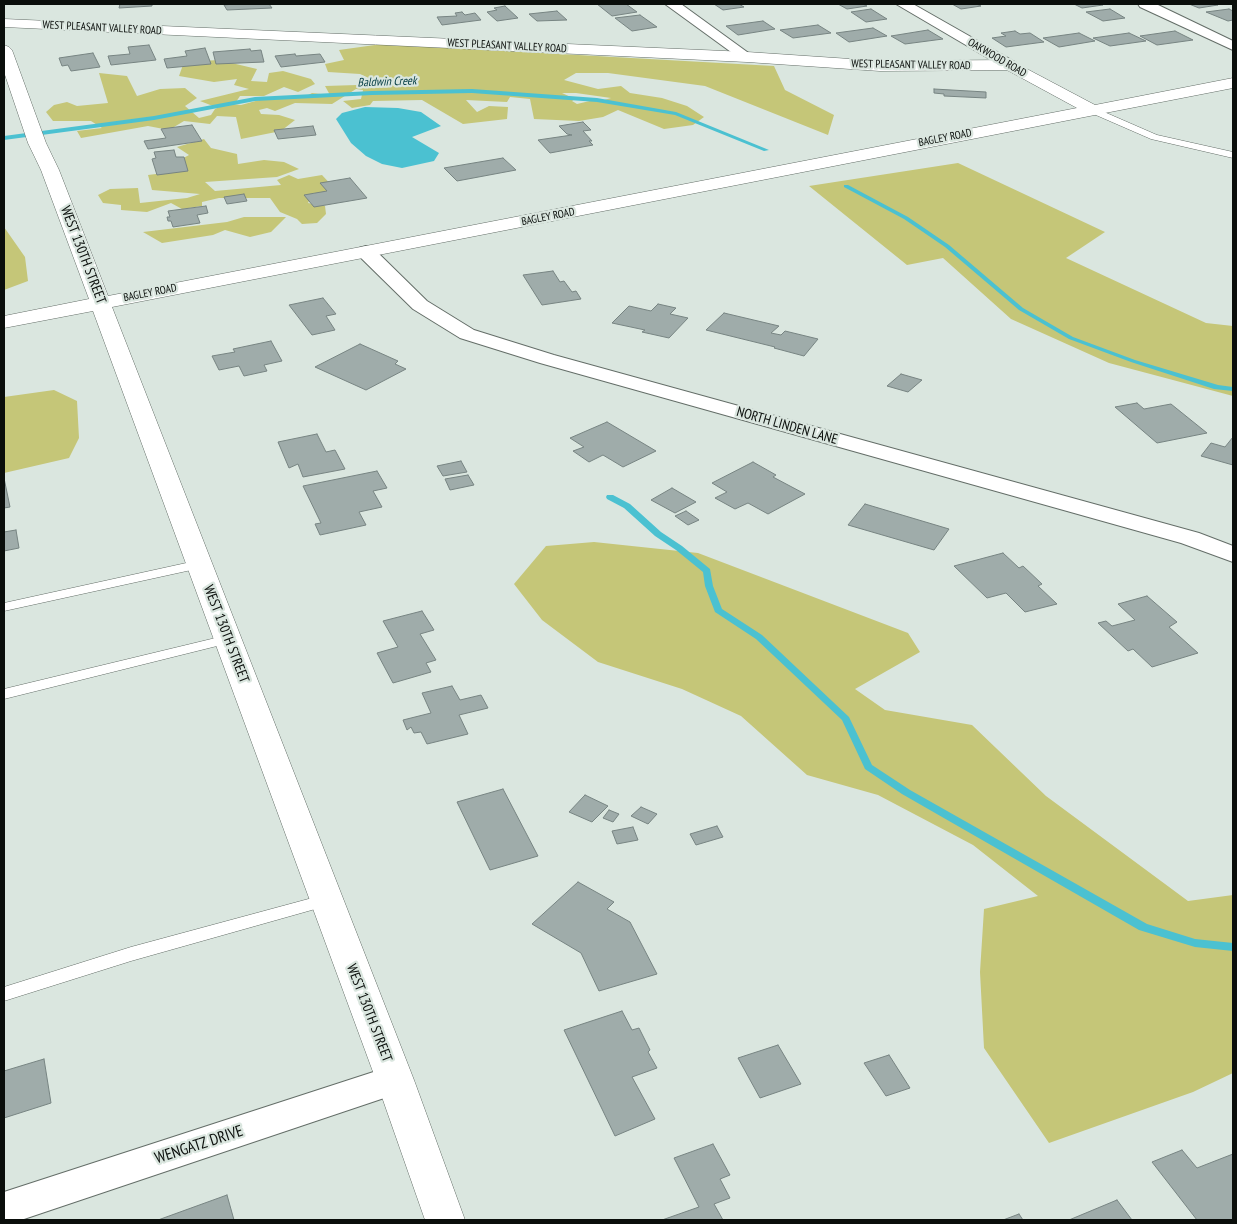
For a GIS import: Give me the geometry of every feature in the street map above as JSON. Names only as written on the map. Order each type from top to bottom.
[{"type":"main road","name":"WEST PLEASANT VALLEY ROAD","points":[[4,24],[747,57],[880,66],[1010,65]]},
{"type":"main road","name":"WEST 130TH STREET","points":[[4,50],[30,125],[50,170],[101,303],[395,1080],[445,1220]]},
{"type":"main road","name":"OAKWOOD ROAD","points":[[1010,65],[1092,110]]},
{"type":"main road","points":[[1092,110],[1233,83]]},
{"type":"main road","name":"BAGLEY ROAD","points":[[4,322],[1092,110]]},
{"type":"street","points":[[672,4],[747,57]]},
{"type":"street","name":"OAKWOOD ROAD","points":[[903,4],[1010,65]]},
{"type":"street","points":[[1145,4],[1233,46]]},
{"type":"street","name":"NORTH LINDEN LANE","points":[[366,252],[420,305],[467,334],[547,359],[1190,538],[1233,555]]},
{"type":"street","name":"WENGATZ DRIVE","points":[[4,1209],[395,1080]]},
{"type":"lane","points":[[1092,110],[1154,137],[1233,155]]},
{"type":"lane","points":[[4,607],[200,564]]},
{"type":"lane","points":[[4,694],[228,639]]},
{"type":"lane","points":[[4,994],[131,954],[327,900]]},
{"type":"shaded area","points":[[382,44],[774,66],[785,90],[834,115],[828,135],[705,86],[608,73],[576,73],[564,80],[598,89],[621,86],[630,93],[662,98],[687,106],[704,117],[693,125],[664,129],[618,110],[603,117],[579,121],[534,119],[530,99],[510,97],[507,102],[466,100],[477,112],[489,106],[508,107],[507,119],[463,124],[422,100],[373,101],[370,105],[352,108],[343,101],[361,99],[363,90],[356,89],[332,104],[295,103],[275,111],[267,108],[259,110],[261,114],[279,115],[295,120],[281,131],[241,139],[236,117],[217,116],[210,124],[184,121],[169,130],[148,126],[81,138],[77,131],[102,128],[91,121],[53,121],[46,112],[54,105],[67,102],[77,106],[108,103],[99,73],[127,76],[137,96],[160,89],[185,88],[197,98],[185,106],[199,118],[211,115],[215,109],[226,104],[213,106],[200,101],[249,89],[234,85],[237,79],[214,82],[179,76],[184,62],[219,60],[257,69],[251,81],[267,82],[269,73],[283,71],[311,79],[315,84],[298,92],[284,87],[264,96],[240,96],[232,104],[241,105],[263,99],[305,97],[312,93],[330,95],[325,86],[357,85],[375,81],[360,74],[328,72],[325,64],[344,60],[339,50]],"holes":[[[562,93],[611,98],[597,102],[594,100],[577,104],[572,101],[575,99]]]},
{"type":"shaded area","points":[[204,139],[211,148],[237,154],[238,164],[264,160],[284,162],[299,169],[277,177],[205,182],[215,191],[281,185],[277,180],[289,175],[298,179],[322,175],[336,190],[326,193],[313,193],[308,203],[325,206],[326,214],[317,223],[302,224],[297,219],[280,212],[270,198],[219,198],[202,202],[202,206],[182,209],[171,203],[147,212],[121,210],[121,205],[103,203],[98,195],[110,189],[138,188],[140,203],[187,198],[200,194],[152,190],[148,175],[172,172],[178,161],[189,155],[177,147]]},
{"type":"shaded area","points":[[958,163],[1105,232],[1066,258],[1206,323],[1233,326],[1233,396],[1109,363],[1011,319],[943,258],[907,265],[809,186]]},
{"type":"shaded area","points":[[244,217],[286,217],[271,232],[250,237],[225,230],[213,235],[162,243],[143,232],[227,222]]},
{"type":"shaded area","points":[[4,227],[25,257],[28,281],[4,290]]},
{"type":"shaded area","points":[[54,390],[77,401],[79,438],[69,458],[4,473],[4,397]]},
{"type":"shaded area","points":[[594,542],[698,553],[908,633],[920,652],[855,689],[885,710],[972,725],[1046,796],[1188,901],[1233,895],[1233,1073],[1193,1092],[1049,1143],[984,1048],[980,972],[984,909],[1038,896],[973,845],[878,795],[807,775],[741,716],[682,689],[598,662],[542,620],[514,584],[546,546]]},
{"type":"water","points":[[365,107],[398,108],[421,112],[441,126],[412,137],[439,153],[434,161],[402,168],[382,164],[366,156],[351,143],[336,119],[342,113]]},
{"type":"building","points":[[120,4],[152,4],[152,6],[119,8]]},
{"type":"building","points":[[269,4],[272,8],[227,10],[224,5]]},
{"type":"building","points":[[597,4],[626,4],[637,12],[612,16]]},
{"type":"building","points":[[714,4],[739,4],[744,7],[723,10]]},
{"type":"building","points":[[838,4],[863,4],[867,6],[847,9]]},
{"type":"building","points":[[952,4],[976,4],[981,6],[961,9]]},
{"type":"building","points":[[1074,4],[1101,4],[1103,5],[1082,8]]},
{"type":"building","points":[[1189,4],[1215,4],[1218,5],[1199,8]]},
{"type":"building","points":[[505,6],[518,18],[497,21],[487,12],[497,10],[494,8]]},
{"type":"building","points":[[871,9],[887,19],[866,22],[851,12]]},
{"type":"building","points":[[1110,9],[1125,18],[1103,21],[1086,12]]},
{"type":"building","points":[[1229,9],[1233,11],[1233,20],[1228,21],[1206,12]]},
{"type":"building","points":[[557,11],[567,20],[537,21],[529,14]]},
{"type":"building","points":[[462,12],[465,15],[475,13],[481,20],[442,25],[437,17],[457,16],[455,13]]},
{"type":"building","points":[[640,15],[657,27],[632,31],[615,18]]},
{"type":"building","points":[[763,21],[775,29],[738,35],[726,26]]},
{"type":"building","points":[[818,25],[831,33],[793,38],[780,30]]},
{"type":"building","points":[[873,28],[887,36],[849,42],[836,33]]},
{"type":"building","points":[[928,30],[943,39],[905,44],[891,36]]},
{"type":"building","points":[[1015,31],[1020,34],[1030,33],[1044,42],[1006,47],[992,38],[1006,36],[1001,33]]},
{"type":"building","points":[[1175,31],[1193,40],[1157,45],[1140,36]]},
{"type":"building","points":[[1079,33],[1095,41],[1059,47],[1043,38]]},
{"type":"building","points":[[1129,33],[1146,41],[1110,46],[1093,38]]},
{"type":"building","points":[[149,45],[156,60],[111,65],[108,56],[130,54],[128,47]]},
{"type":"building","points":[[205,48],[211,64],[167,68],[164,59],[187,56],[185,51]]},
{"type":"building","points":[[250,49],[251,51],[261,50],[264,62],[216,64],[213,52]]},
{"type":"building","points":[[93,53],[100,67],[71,71],[68,65],[62,66],[59,58]]},
{"type":"building","points":[[295,54],[296,56],[320,54],[325,62],[281,67],[275,56]]},
{"type":"building","points":[[934,89],[986,92],[986,98],[944,96],[944,94],[934,93]]},
{"type":"building","points":[[583,122],[591,130],[583,131],[592,141],[589,141],[593,145],[550,153],[538,140],[572,135],[567,134],[559,126]]},
{"type":"building","points":[[192,125],[202,141],[148,149],[144,141],[166,138],[161,129]]},
{"type":"building","points":[[313,126],[316,135],[278,139],[274,130]]},
{"type":"building","points":[[174,150],[176,157],[184,157],[188,171],[157,175],[152,159],[156,158],[154,152]]},
{"type":"building","points":[[503,158],[516,170],[457,181],[444,168]]},
{"type":"building","points":[[350,178],[367,198],[314,207],[304,195],[327,191],[320,183]]},
{"type":"building","points":[[244,194],[247,201],[227,204],[224,197]]},
{"type":"building","points":[[206,206],[208,213],[197,215],[200,223],[173,227],[171,221],[168,221],[167,217],[170,217],[168,211]]},
{"type":"building","points":[[553,271],[560,282],[564,281],[572,292],[576,291],[581,299],[542,305],[523,275]]},
{"type":"building","points":[[323,298],[336,314],[326,316],[335,330],[312,335],[289,305]]},
{"type":"building","points":[[658,304],[676,308],[670,314],[688,318],[669,338],[642,332],[645,330],[612,323],[629,306],[651,311]]},
{"type":"building","points":[[724,313],[779,326],[771,333],[781,335],[785,331],[818,339],[804,356],[706,330]]},
{"type":"building","points":[[271,341],[282,361],[264,365],[267,371],[244,376],[239,366],[219,370],[212,356],[235,352],[233,349]]},
{"type":"building","points":[[360,344],[398,361],[395,364],[406,369],[366,390],[315,367]]},
{"type":"building","points":[[901,374],[922,380],[908,392],[887,386]]},
{"type":"building","points":[[1137,403],[1144,409],[1171,404],[1207,433],[1157,443],[1115,407]]},
{"type":"building","points":[[607,422],[656,451],[623,467],[603,455],[589,462],[573,451],[584,447],[570,438]]},
{"type":"building","points":[[317,434],[326,452],[335,450],[345,469],[303,477],[298,464],[289,468],[278,442]]},
{"type":"building","points":[[1233,437],[1233,465],[1201,456],[1211,443],[1225,447]]},
{"type":"building","points":[[461,461],[467,472],[443,476],[437,466]]},
{"type":"building","points":[[753,462],[776,475],[773,477],[805,494],[768,514],[748,503],[735,509],[715,498],[727,492],[712,483]]},
{"type":"building","points":[[377,471],[387,488],[373,491],[382,507],[359,512],[366,525],[320,535],[315,524],[321,523],[303,486]]},
{"type":"building","points":[[468,475],[474,485],[450,490],[445,479]]},
{"type":"building","points":[[4,478],[10,507],[4,508]]},
{"type":"building","points":[[672,488],[696,502],[675,513],[651,500]]},
{"type":"building","points":[[865,504],[949,529],[934,550],[848,525]]},
{"type":"building","points":[[686,511],[699,520],[688,525],[675,516]]},
{"type":"building","points":[[16,530],[19,548],[4,551],[4,532]]},
{"type":"building","points":[[1003,553],[1019,568],[1023,566],[1042,584],[1038,586],[1057,604],[1025,612],[1006,593],[987,598],[954,566]]},
{"type":"building","points":[[1147,596],[1177,622],[1169,627],[1198,653],[1152,667],[1133,649],[1128,651],[1098,623],[1106,621],[1112,626],[1135,620],[1118,604]]},
{"type":"building","points":[[422,611],[434,630],[420,634],[436,660],[426,663],[431,672],[393,683],[377,653],[398,647],[383,621]]},
{"type":"building","points":[[452,686],[460,700],[481,695],[488,708],[459,715],[468,734],[427,744],[421,732],[414,733],[411,727],[407,730],[403,720],[431,713],[422,693]]},
{"type":"building","points":[[503,789],[538,856],[490,870],[457,802]]},
{"type":"building","points":[[585,795],[608,806],[592,822],[569,812]]},
{"type":"building","points":[[641,807],[657,814],[648,824],[631,816]]},
{"type":"building","points":[[609,810],[619,814],[613,822],[603,818]]},
{"type":"building","points":[[717,826],[723,837],[696,845],[690,834]]},
{"type":"building","points":[[633,827],[638,840],[617,844],[612,831]]},
{"type":"building","points":[[578,882],[614,902],[607,909],[630,922],[657,974],[599,991],[581,953],[532,924]]},
{"type":"building","points":[[622,1011],[632,1030],[639,1028],[650,1050],[648,1052],[657,1068],[632,1077],[655,1119],[615,1136],[564,1030]]},
{"type":"building","points":[[778,1045],[801,1084],[760,1098],[738,1058]]},
{"type":"building","points":[[889,1055],[910,1088],[886,1096],[864,1063]]},
{"type":"building","points":[[44,1059],[51,1103],[4,1118],[4,1071]]},
{"type":"building","points":[[713,1144],[730,1175],[720,1179],[730,1198],[714,1204],[723,1220],[662,1220],[699,1207],[674,1158]]},
{"type":"building","points":[[1182,1150],[1197,1168],[1233,1154],[1233,1220],[1197,1220],[1152,1162]]},
{"type":"building","points":[[227,1195],[234,1220],[158,1220]]},
{"type":"building","points":[[1117,1200],[1132,1220],[1069,1220]]},
{"type":"building","points":[[1019,1214],[1023,1220],[1003,1220]]},
{"type":"waterway","name":"Baldwin Creek","points":[[4,138],[154,118],[255,99],[372,93],[472,91],[597,100],[676,114],[766,150]]},
{"type":"waterway","points":[[846,186],[906,218],[947,246],[1021,309],[1071,338],[1133,361],[1217,387],[1233,389]]},
{"type":"waterway","points":[[610,497],[627,506],[658,534],[707,571],[709,586],[718,610],[759,637],[846,719],[868,767],[906,792],[1143,927],[1195,943],[1233,947]]}]
